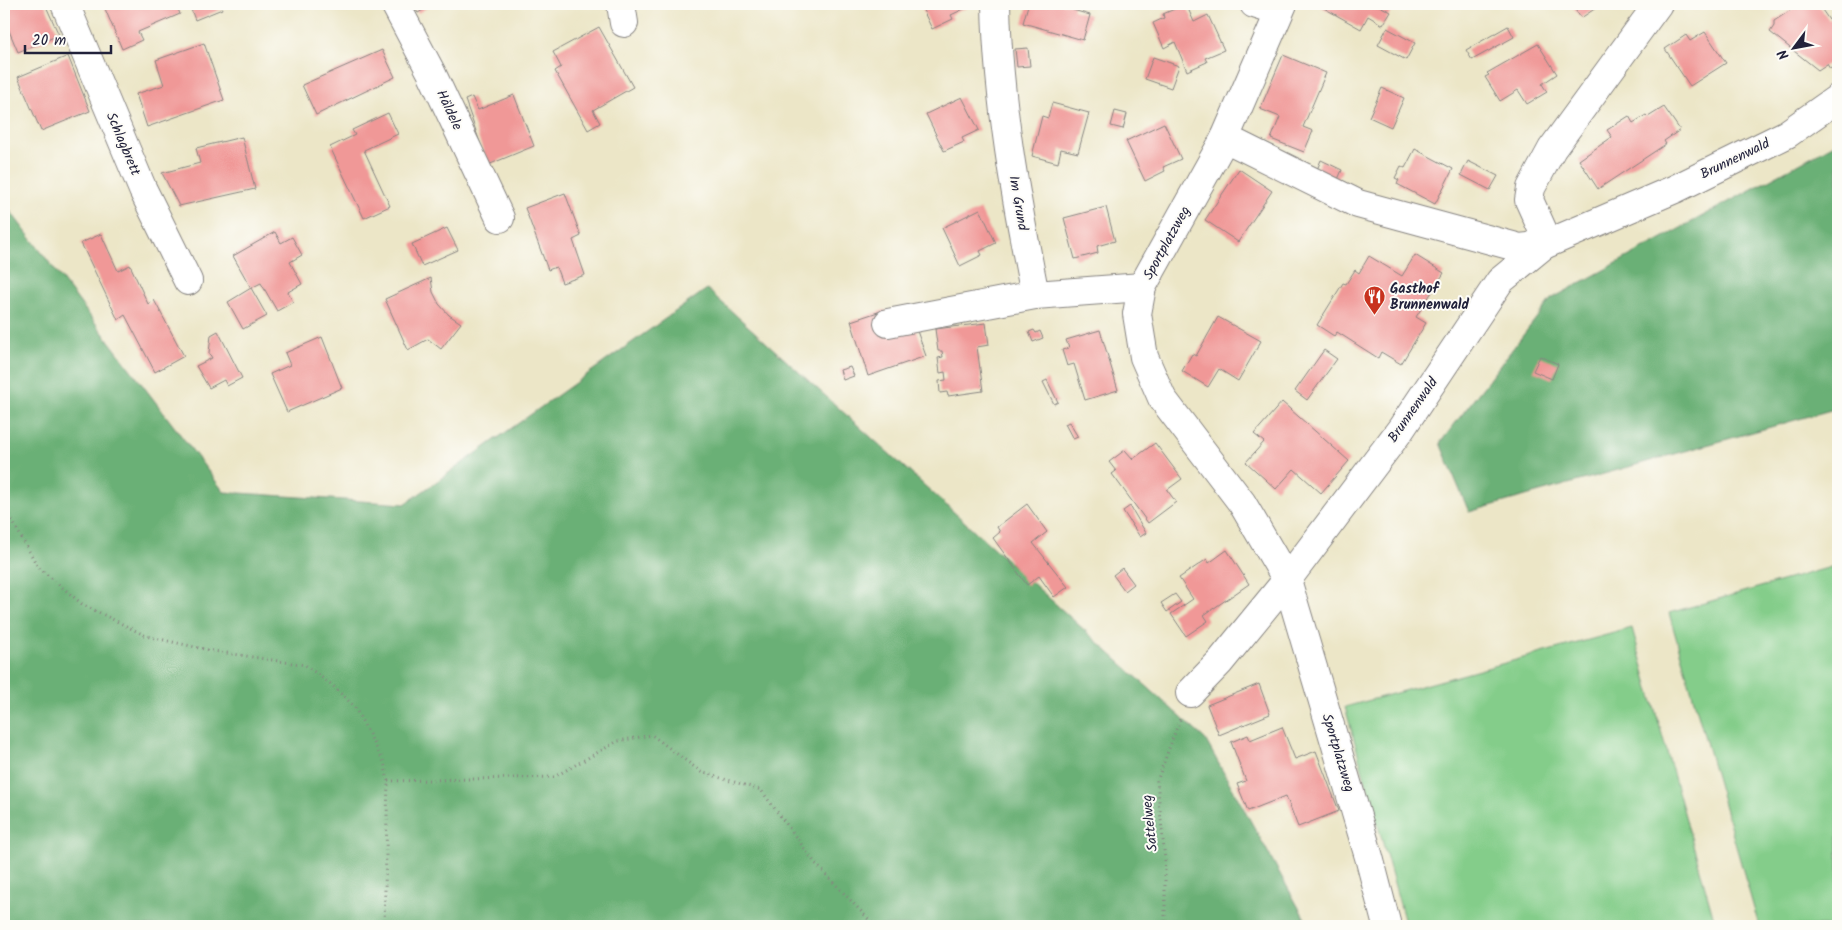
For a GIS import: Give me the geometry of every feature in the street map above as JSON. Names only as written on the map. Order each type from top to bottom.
[{"type":"street","name":"Schlagbrett","points":[[65,4],[143,190],[188,281]]},
{"type":"street","name":"Häldele","points":[[395,4],[431,72],[500,218]]},
{"type":"street","name":"Im Grund","points":[[996,4],[997,54],[1010,159],[1035,295]]},
{"type":"street","points":[[1544,245],[1543,231],[1529,200],[1531,188],[1552,149],[1658,4]]},
{"type":"street","name":"Sportplatzweg","points":[[1272,7],[1225,138],[1142,287],[1137,314],[1144,357],[1162,398],[1242,503],[1287,580],[1388,926]]},
{"type":"street","name":"Brunnenwald","points":[[1225,138],[1358,204],[1520,248],[1544,245],[1675,189],[1787,134],[1838,98]]},
{"type":"street","name":"Brunnenwald","points":[[1287,580],[1401,429],[1500,281],[1544,245]]},
{"type":"street","points":[[888,323],[1035,295],[1142,287]]},
{"type":"street","points":[[1190,692],[1220,662],[1287,580]]},
{"type":"path","points":[[4,502],[10,517],[38,567],[82,604],[146,636],[212,651],[305,665],[332,685],[354,706],[384,762],[388,781],[384,926]]},
{"type":"path","name":"Sattelweg","points":[[1164,926],[1165,860],[1157,781],[1190,692]]},
{"type":"path","points":[[388,781],[554,777],[618,741],[652,735],[701,772],[762,790],[815,863],[874,926]]},
{"type":"green space","points":[[1838,142],[1838,408],[1469,512],[1440,443],[1551,299]]},
{"type":"green space","points":[[4,203],[224,492],[405,504],[707,289],[1205,739],[1309,926],[4,926]]},
{"type":"green space","points":[[1838,565],[1838,926],[1759,926],[1669,613]]},
{"type":"green space","points":[[1632,628],[1716,926],[1406,926],[1345,707]]},
{"type":"building","points":[[4,4],[45,4],[59,35],[18,52],[4,19]]},
{"type":"building","points":[[103,4],[176,4],[180,14],[138,32],[142,40],[122,49]]},
{"type":"building","points":[[189,4],[220,4],[222,9],[195,20]]},
{"type":"building","points":[[412,4],[433,4],[418,13]]},
{"type":"building","points":[[920,4],[967,4],[968,7],[951,15],[953,19],[932,29]]},
{"type":"building","points":[[1034,4],[1075,4],[1073,10],[1090,15],[1083,40],[1023,23],[1028,5],[1033,6]]},
{"type":"building","points":[[1186,4],[1194,22],[1208,15],[1224,50],[1205,58],[1207,62],[1187,71],[1175,42],[1164,48],[1153,23],[1164,18],[1163,14]]},
{"type":"building","points":[[1324,4],[1376,4],[1391,12],[1383,25],[1368,16],[1361,29],[1322,7]]},
{"type":"building","points":[[1571,4],[1602,4],[1581,18]]},
{"type":"building","points":[[1800,4],[1818,4],[1829,20],[1838,14],[1838,57],[1833,60],[1836,64],[1830,69],[1827,64],[1818,70],[1770,32],[1774,26],[1774,21]]},
{"type":"building","points":[[1508,26],[1514,37],[1472,60],[1466,50]]},
{"type":"building","points":[[599,27],[633,87],[593,110],[600,123],[588,130],[555,71],[561,67],[553,52]]},
{"type":"building","points":[[1387,28],[1415,43],[1406,60],[1378,45]]},
{"type":"building","points":[[1705,32],[1726,63],[1690,86],[1665,49],[1686,35],[1690,41]]},
{"type":"building","points":[[204,43],[224,100],[147,127],[136,94],[164,85],[156,60]]},
{"type":"building","points":[[1538,44],[1557,74],[1542,84],[1547,92],[1527,104],[1518,90],[1500,101],[1485,77],[1489,75],[1487,73]]},
{"type":"building","points":[[1028,48],[1030,66],[1017,67],[1015,49]]},
{"type":"building","points":[[382,50],[395,77],[316,115],[302,85]]},
{"type":"building","points":[[1283,55],[1326,73],[1303,127],[1313,131],[1304,152],[1271,139],[1280,117],[1260,109]]},
{"type":"building","points":[[68,56],[90,111],[41,131],[18,77]]},
{"type":"building","points":[[1153,57],[1179,66],[1171,88],[1145,79]]},
{"type":"building","points":[[1382,88],[1404,98],[1391,127],[1369,117]]},
{"type":"building","points":[[514,95],[534,146],[488,165],[465,100],[472,97],[478,110]]},
{"type":"building","points":[[962,97],[979,130],[962,138],[964,142],[944,151],[926,114]]},
{"type":"building","points":[[1052,103],[1089,113],[1078,153],[1061,149],[1058,163],[1032,156],[1042,116],[1048,118]]},
{"type":"building","points":[[1664,107],[1680,130],[1664,141],[1666,144],[1598,189],[1579,160],[1612,137],[1607,130],[1629,116],[1633,123],[1646,115],[1648,117]]},
{"type":"building","points":[[1115,111],[1127,114],[1123,129],[1111,126]]},
{"type":"building","points":[[388,113],[398,134],[364,150],[390,206],[364,218],[330,147],[355,135],[352,130]]},
{"type":"building","points":[[1164,123],[1181,159],[1163,167],[1165,171],[1145,181],[1126,141]]},
{"type":"building","points":[[242,137],[255,189],[179,206],[162,173],[200,163],[196,148]]},
{"type":"building","points":[[1415,149],[1453,169],[1435,204],[1397,184],[1399,180],[1395,178],[1401,166],[1405,168]]},
{"type":"building","points":[[1321,160],[1342,170],[1337,182],[1316,172]]},
{"type":"building","points":[[1468,161],[1498,176],[1490,190],[1461,175]]},
{"type":"building","points":[[1239,169],[1272,191],[1238,242],[1205,220]]},
{"type":"building","points":[[565,193],[581,236],[573,240],[585,275],[562,283],[556,267],[548,270],[525,208]]},
{"type":"building","points":[[1106,207],[1115,241],[1097,246],[1098,253],[1075,259],[1064,218]]},
{"type":"building","points":[[980,209],[996,243],[980,251],[982,255],[960,266],[942,228]]},
{"type":"building","points":[[447,228],[458,250],[422,266],[412,244]]},
{"type":"building","points":[[275,232],[281,243],[292,237],[302,255],[290,262],[302,284],[288,292],[293,302],[277,311],[261,283],[251,288],[233,256]]},
{"type":"building","points":[[101,234],[118,271],[130,265],[148,304],[154,300],[184,356],[155,372],[125,315],[118,320],[81,243]]},
{"type":"building","points":[[1415,255],[1444,273],[1416,317],[1426,323],[1401,364],[1381,352],[1378,358],[1337,332],[1334,336],[1317,325],[1343,283],[1346,284],[1355,270],[1359,273],[1369,256],[1402,276]]},
{"type":"building","points":[[431,278],[433,292],[439,304],[449,315],[461,323],[441,349],[428,339],[408,350],[385,299]]},
{"type":"building","points":[[251,288],[267,316],[243,329],[228,302]]},
{"type":"building","points":[[884,310],[917,331],[926,356],[868,376],[851,321]]},
{"type":"building","points":[[1218,317],[1261,341],[1238,381],[1219,369],[1208,387],[1182,371],[1192,354],[1196,356]]},
{"type":"building","points":[[986,323],[989,345],[977,347],[983,391],[948,396],[947,392],[940,393],[939,381],[946,380],[945,372],[940,373],[938,358],[943,357],[942,351],[938,351],[935,329]]},
{"type":"building","points":[[1034,330],[1036,333],[1040,331],[1043,338],[1033,342],[1029,332]]},
{"type":"building","points":[[1100,330],[1118,390],[1085,400],[1074,364],[1067,366],[1062,350],[1069,348],[1066,340]]},
{"type":"building","points":[[218,331],[242,378],[227,386],[224,380],[209,388],[196,366],[212,358],[209,353],[211,335]]},
{"type":"building","points":[[322,337],[342,388],[287,412],[270,374],[290,365],[285,353]]},
{"type":"building","points":[[1324,350],[1337,359],[1307,400],[1295,391]]},
{"type":"building","points":[[1540,356],[1558,364],[1552,379],[1533,371]]},
{"type":"building","points":[[850,367],[854,376],[843,380],[840,370]]},
{"type":"building","points":[[1047,380],[1058,402],[1054,404],[1043,382]]},
{"type":"building","points":[[1282,402],[1349,461],[1321,493],[1294,469],[1276,489],[1246,462],[1264,442],[1254,434]]},
{"type":"building","points":[[1069,422],[1078,437],[1073,439],[1065,424]]},
{"type":"building","points":[[1155,443],[1182,479],[1167,490],[1176,502],[1148,523],[1112,474],[1116,471],[1109,462],[1125,450],[1133,459]]},
{"type":"building","points":[[1027,504],[1047,532],[1033,543],[1068,587],[1054,597],[1039,576],[1027,585],[993,538],[1000,532],[997,527]]},
{"type":"building","points":[[1130,506],[1146,533],[1140,537],[1123,511]]},
{"type":"building","points":[[1227,550],[1249,584],[1204,615],[1208,621],[1186,636],[1171,614],[1193,599],[1179,578],[1207,559],[1209,563]]},
{"type":"building","points":[[1122,568],[1134,584],[1125,591],[1113,575]]},
{"type":"building","points":[[1175,594],[1181,602],[1167,612],[1161,603]]},
{"type":"building","points":[[1259,684],[1270,714],[1219,735],[1207,705]]},
{"type":"building","points":[[1282,727],[1295,759],[1316,751],[1339,811],[1298,827],[1286,796],[1248,811],[1237,784],[1246,781],[1231,742],[1248,735],[1250,740]]},
{"type":"place","name":"Gasthof Brunnenwald","points":[[1374,316]]}]
